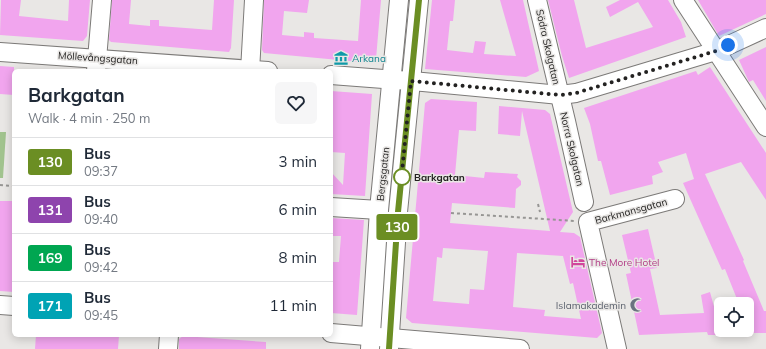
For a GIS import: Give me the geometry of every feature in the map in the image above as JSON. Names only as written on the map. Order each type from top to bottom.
[{"type":"street","points":[[97,64],[102,0]]},
{"type":"street","points":[[250,69],[254,0]]},
{"type":"street","name":"Bergsgatan","points":[[371,343],[379,210],[399,0]]},
{"type":"street","name":"Bergsgatan","points":[[389,343],[398,212],[419,0]]},
{"type":"street","name":"Södra Skolgatan","points":[[537,0],[560,95]]},
{"type":"street","points":[[683,0],[766,126]]},
{"type":"street","points":[[333,75],[392,79],[560,95],[576,93],[716,51],[766,28]]},
{"type":"street","name":"Möllevångsgatan","points":[[0,52],[97,64],[224,69]]},
{"type":"street","name":"Norra Skolgatan","points":[[560,95],[584,202]]},
{"type":"street","name":"Barkmansgatan","points":[[588,222],[675,199]]},
{"type":"street","points":[[333,207],[379,210]]},
{"type":"street","points":[[588,222],[618,349]]},
{"type":"street","points":[[0,305],[12,306]]},
{"type":"street","points":[[333,334],[371,343],[520,349]]},
{"type":"street","points":[[168,349],[170,337]]},
{"type":"path","points":[[0,185],[12,186]]},
{"type":"path","points":[[538,204],[540,212]]},
{"type":"path","points":[[451,213],[588,222]]},
{"type":"green space","points":[[0,132],[6,132],[3,178],[0,178]]},
{"type":"building","points":[[1,0],[21,0],[19,16],[68,21],[69,0],[90,0],[87,36],[83,41],[0,35]]},
{"type":"building","points":[[112,0],[131,0],[129,24],[150,26],[150,20],[159,20],[159,26],[212,30],[214,0],[234,0],[231,48],[229,52],[111,42],[109,40]]},
{"type":"building","points":[[264,0],[309,0],[307,13],[284,11],[282,35],[304,37],[304,32],[314,33],[314,38],[358,41],[361,0],[381,0],[376,59],[371,63],[264,53],[262,50]]},
{"type":"building","points":[[432,0],[455,0],[453,21],[450,21],[447,50],[473,53],[475,41],[486,42],[484,54],[516,56],[500,0],[523,0],[539,71],[526,77],[425,69]]},
{"type":"building","points":[[548,0],[574,0],[586,48],[653,27],[638,2],[610,17],[606,7],[620,0],[668,0],[681,22],[686,37],[569,78]]},
{"type":"building","points":[[698,0],[766,0],[766,14],[719,36]]},
{"type":"building","points":[[766,47],[766,101],[753,80],[749,82],[739,60]]},
{"type":"building","points":[[0,66],[14,67],[14,69],[12,69],[12,95],[0,94]]},
{"type":"building","points":[[710,67],[766,153],[766,200],[741,162],[705,174],[744,260],[743,261],[764,311],[766,311],[766,333],[754,333],[754,297],[736,297],[725,269],[722,270],[683,183],[694,179],[686,153],[658,162],[663,172],[652,176],[653,184],[610,195],[601,161],[598,161],[590,124],[584,108],[696,71],[698,75]]},
{"type":"building","points":[[333,91],[372,94],[365,196],[333,194],[333,174],[343,185],[345,153],[333,152]]},
{"type":"building","points":[[431,99],[477,102],[476,131],[459,130],[455,175],[484,178],[485,172],[518,174],[517,177],[521,181],[521,185],[516,189],[515,208],[452,203],[450,223],[550,231],[522,111],[520,136],[498,134],[499,106],[545,110],[550,114],[573,212],[560,232],[574,233],[580,237],[602,333],[597,338],[412,323],[406,318],[425,103]],"holes":[[[443,248],[488,251],[484,290],[470,289],[469,304],[433,301],[437,257],[442,258]],[[517,253],[563,256],[570,284],[573,283],[581,319],[544,316],[545,310],[513,307]]]},
{"type":"building","points":[[0,201],[12,201],[12,292],[0,291]]},
{"type":"building","points":[[333,218],[364,220],[357,315],[333,313],[333,262],[339,262],[341,236],[333,236]]},
{"type":"building","points":[[648,229],[657,268],[650,269],[660,315],[704,313],[701,295],[710,292],[714,307],[714,335],[708,335],[707,332],[639,335],[626,274],[631,273],[622,235]]},
{"type":"building","points":[[36,337],[119,337],[118,349],[35,349]]},
{"type":"building","points":[[182,337],[197,337],[266,342],[266,349],[179,349],[179,339]]},
{"type":"bus line","name":"130","points":[[389,349],[398,212],[419,0]]},
{"type":"place","name":"Arkana","points":[[341,58]]},
{"type":"place","name":"Barkgatan","points":[[402,177]]},
{"type":"place","name":"The More Hotel","points":[[578,262]]},
{"type":"place","name":"Islamakademin","points":[[637,305]]},
{"type":"route","points":[[402,177],[401,182],[411,81],[560,95],[576,93],[716,51],[728,45]]}]
